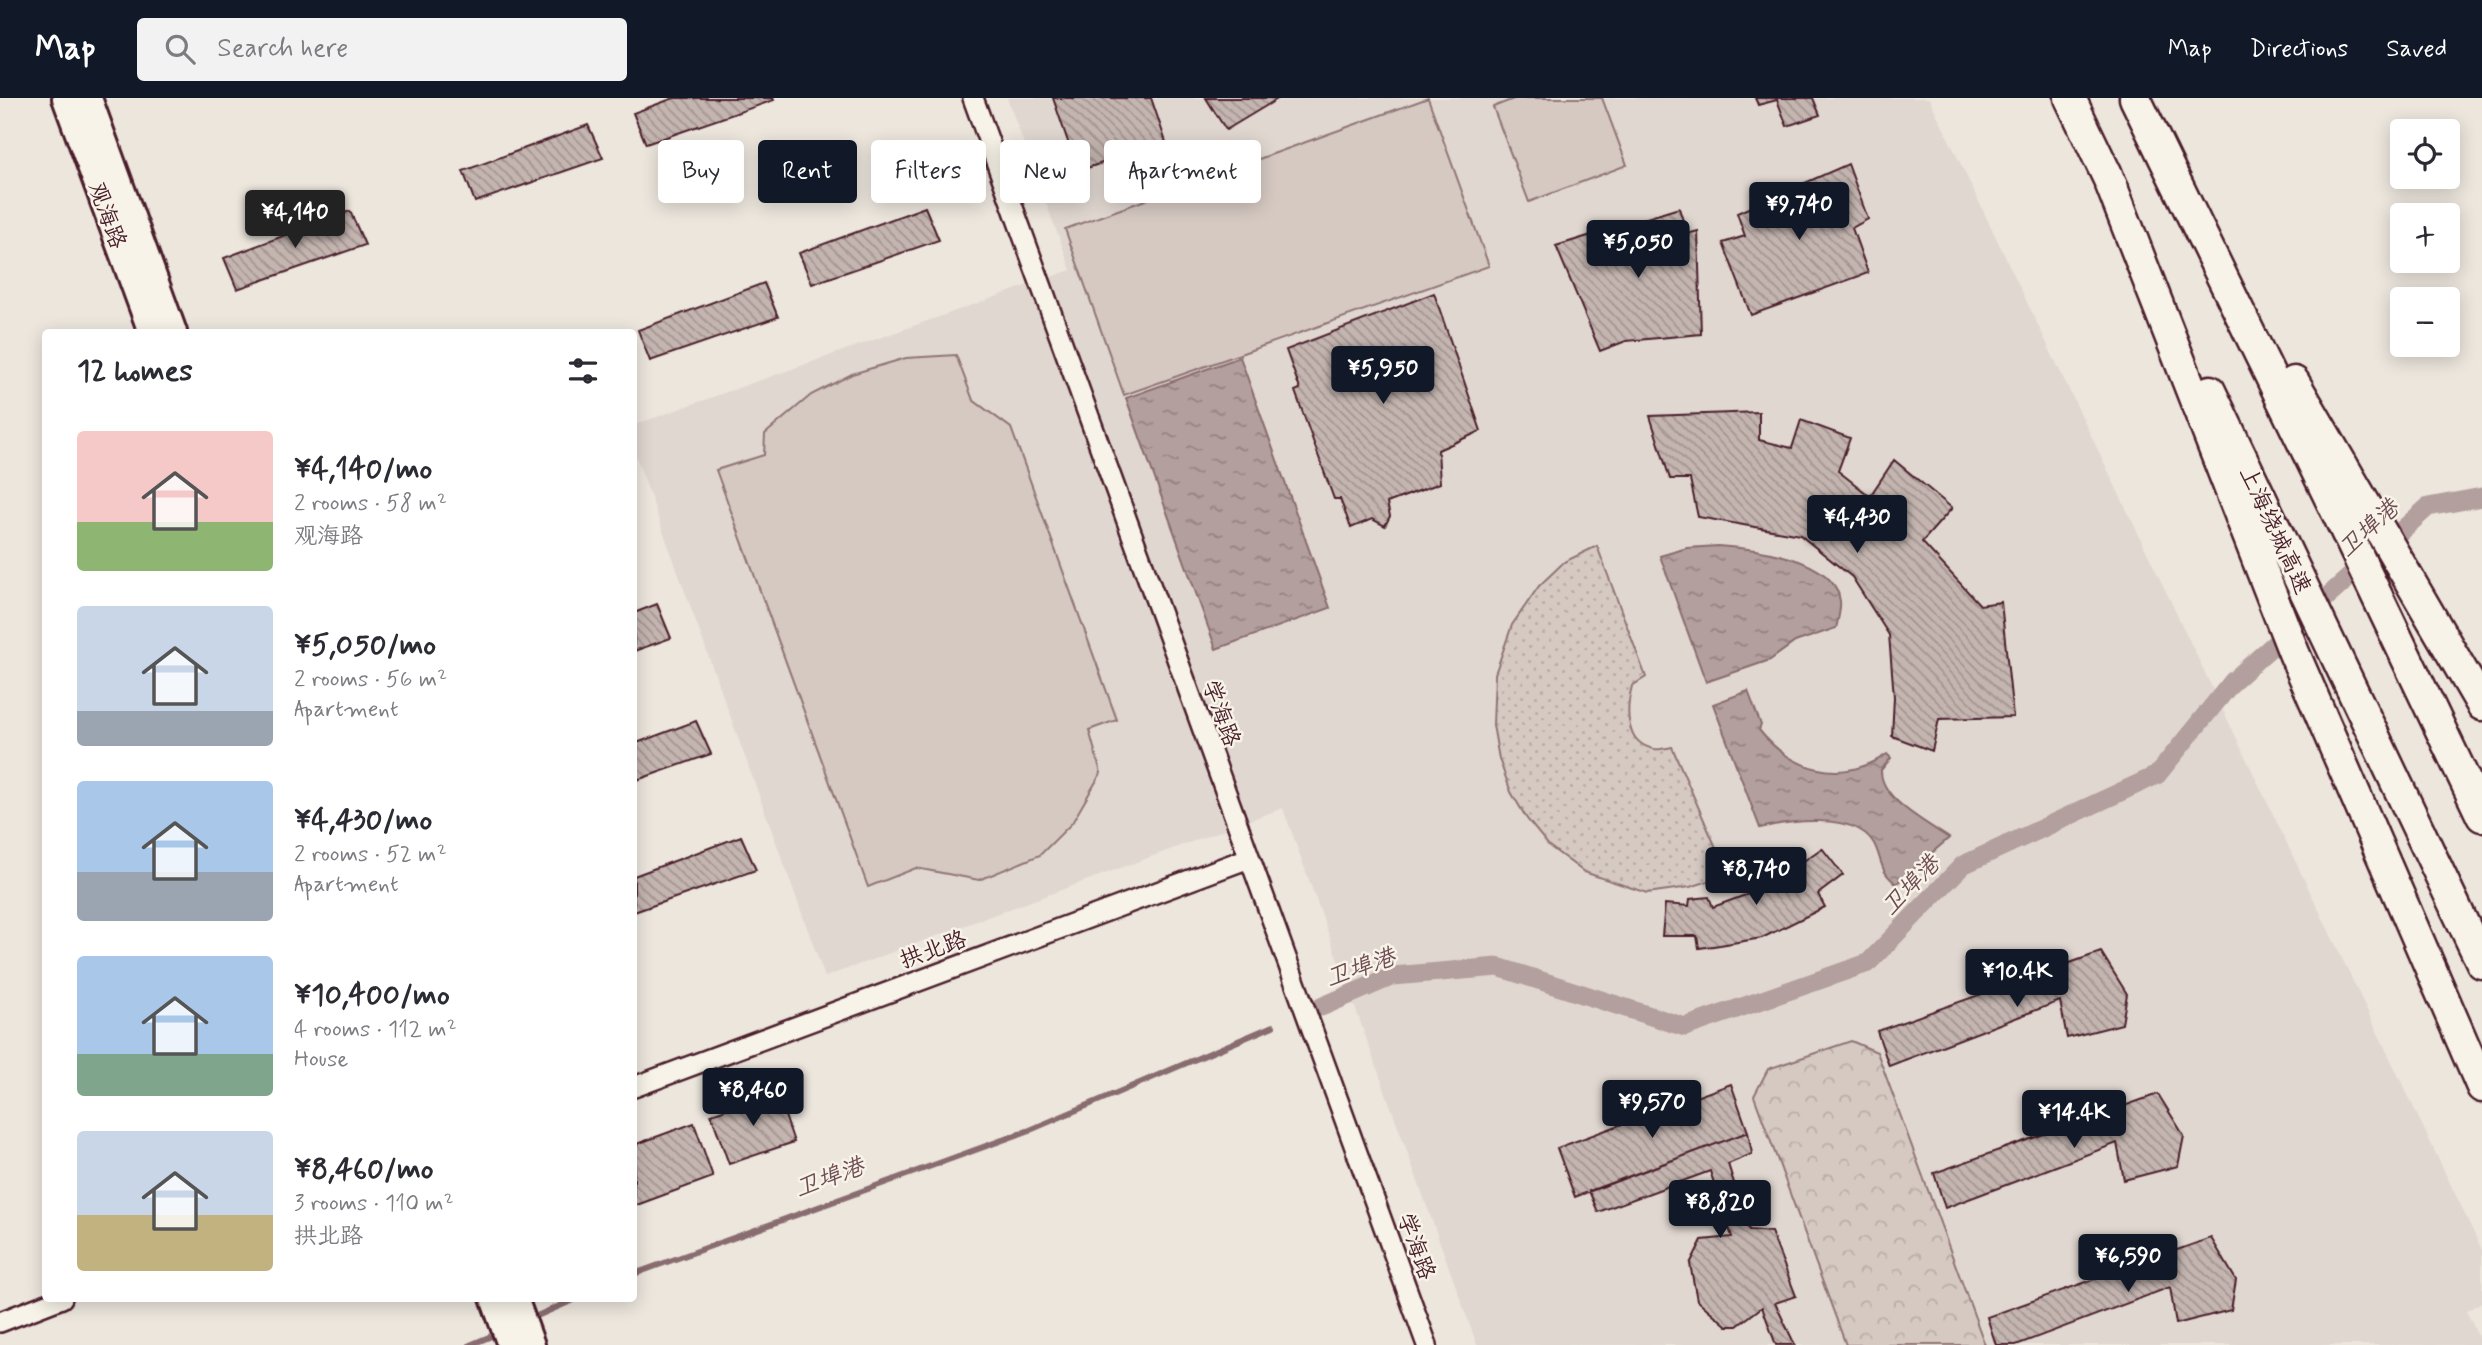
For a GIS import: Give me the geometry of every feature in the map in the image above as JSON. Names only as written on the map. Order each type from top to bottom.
[{"type":"highway","name":"上海绕城高速","points":[[2070,98],[2482,963]]},
{"type":"highway","points":[[2135,98],[2357,519],[2401,567],[2482,705]]},
{"type":"highway","points":[[2106,172],[2294,653],[2482,1087]]},
{"type":"highway","points":[[2357,519],[2373,587],[2482,816]]},
{"type":"main road","name":"观海路","points":[[65,98],[150,329]]},
{"type":"main road","name":"观海路","points":[[89,98],[173,329]]},
{"type":"main road","points":[[508,1308],[510,1345]]},
{"type":"main road","points":[[508,1308],[532,1345]]},
{"type":"street","name":"学海路","points":[[973,98],[1427,1345]]},
{"type":"street","name":"拱北路","points":[[637,1086],[1250,858]]},
{"type":"street","points":[[0,1322],[52,1302]]},
{"type":"shaded area","points":[[1007,98],[1929,98],[2482,1250],[2482,1302],[2466,1311],[2482,1345],[1477,1345],[1283,808],[825,977],[637,459],[637,424],[1071,270],[1046,203],[1090,203],[1090,140],[1023,140]]},
{"type":"green space","points":[[1428,98],[1489,266],[1124,395],[1065,229],[1137,203],[1261,203],[1261,158]]},
{"type":"green space","points":[[1516,98],[1602,98],[1627,165],[1529,202],[1493,107]]},
{"type":"green space","points":[[956,355],[973,400],[1011,428],[1117,720],[1089,730],[1101,773],[1072,823],[1040,855],[979,880],[916,868],[868,887],[716,470],[764,455],[765,434],[811,395],[852,374],[906,358]]},
{"type":"green space","points":[[1597,546],[1646,677],[1632,686],[1628,714],[1632,732],[1644,746],[1656,749],[1672,747],[1728,875],[1690,887],[1647,893],[1584,872],[1549,846],[1527,819],[1511,792],[1499,759],[1493,725],[1495,674],[1512,625],[1539,586],[1564,562]]},
{"type":"green space","points":[[1851,1041],[1877,1052],[1985,1345],[1846,1345],[1754,1096],[1768,1069]]},
{"type":"water","points":[[1240,357],[1330,608],[1216,649],[1126,398]]},
{"type":"water","points":[[1718,546],[1750,549],[1790,558],[1823,574],[1835,586],[1840,601],[1836,628],[1795,642],[1770,660],[1706,682],[1660,556],[1687,548]]},
{"type":"water","points":[[1748,691],[1761,725],[1759,730],[1772,744],[1802,764],[1835,771],[1852,769],[1870,764],[1887,754],[1891,758],[1881,770],[1888,791],[1906,809],[1949,838],[1896,884],[1885,872],[1873,842],[1864,832],[1851,826],[1803,821],[1760,828],[1713,704]]},
{"type":"building","points":[[674,98],[774,100],[646,144],[633,113]]},
{"type":"building","points":[[1053,98],[1151,98],[1165,140],[1104,140],[1104,162],[1090,167],[1090,140],[1067,140]]},
{"type":"building","points":[[1206,98],[1279,98],[1226,130]]},
{"type":"building","points":[[1755,98],[1813,98],[1820,115],[1787,126],[1777,100],[1758,105]]},
{"type":"building","points":[[588,125],[603,158],[475,202],[463,171]]},
{"type":"building","points":[[1848,164],[1868,219],[1852,228],[1868,273],[1751,315],[1723,243],[1745,236],[1737,213]]},
{"type":"building","points":[[925,207],[939,240],[812,284],[799,253]]},
{"type":"building","points":[[1679,208],[1687,234],[1698,231],[1701,334],[1626,341],[1600,351],[1556,246]]},
{"type":"building","points":[[350,211],[365,245],[237,289],[224,258]]},
{"type":"building","points":[[764,283],[778,317],[650,361],[638,330]]},
{"type":"building","points":[[1434,293],[1481,431],[1438,450],[1440,483],[1387,503],[1390,516],[1385,526],[1372,519],[1351,528],[1340,499],[1334,499],[1295,391],[1300,389],[1286,350]]},
{"type":"building","points":[[1759,412],[1759,440],[1792,448],[1801,420],[1850,438],[1838,471],[1870,496],[1894,460],[1952,508],[1922,542],[1980,605],[2001,602],[2013,717],[1939,719],[1932,751],[1892,736],[1894,697],[1889,635],[1852,577],[1800,535],[1698,517],[1690,479],[1670,479],[1650,416]]},
{"type":"building","points":[[657,604],[671,638],[637,650],[637,612]]},
{"type":"building","points":[[696,721],[711,754],[637,780],[637,743]]},
{"type":"building","points":[[741,836],[756,870],[637,911],[637,875]]},
{"type":"building","points":[[1822,848],[1843,875],[1818,894],[1825,907],[1762,938],[1699,948],[1697,936],[1662,936],[1665,904],[1689,906],[1690,899],[1709,897],[1713,907],[1784,881],[1778,871],[1794,861],[1798,865]]},
{"type":"building","points":[[2101,952],[2127,994],[2122,1024],[2067,1038],[2060,1001],[1889,1066],[1877,1031]]},
{"type":"building","points":[[1731,1084],[1748,1132],[1575,1197],[1557,1148]]},
{"type":"building","points":[[777,1092],[794,1142],[729,1164],[711,1114]]},
{"type":"building","points":[[2158,1094],[2184,1136],[2178,1166],[2124,1180],[2117,1143],[1945,1208],[1934,1173]]},
{"type":"building","points":[[694,1123],[713,1177],[637,1205],[637,1144]]},
{"type":"building","points":[[1748,1132],[1752,1154],[1728,1164],[1749,1230],[1771,1232],[1796,1296],[1775,1303],[1795,1345],[1776,1345],[1762,1307],[1737,1326],[1727,1326],[1697,1300],[1690,1264],[1702,1240],[1732,1237],[1710,1171],[1598,1212],[1589,1191]]},
{"type":"building","points":[[2211,1238],[2236,1280],[2231,1310],[2176,1324],[2170,1287],[2016,1345],[1996,1345],[1987,1317]]},
{"type":"waterway","name":"卫埠港","points":[[1321,1007],[1393,976],[1498,967],[1685,1027],[1868,963],[1963,865],[2157,775],[2233,681],[2428,507],[2482,497]]},
{"type":"waterway","name":"卫埠港","points":[[637,1273],[1030,1130],[1273,1026]]},
{"type":"waterway","name":"卫埠港","points":[[530,1319],[569,1302]]},
{"type":"waterway","name":"卫埠港","points":[[470,1345],[501,1332]]}]
